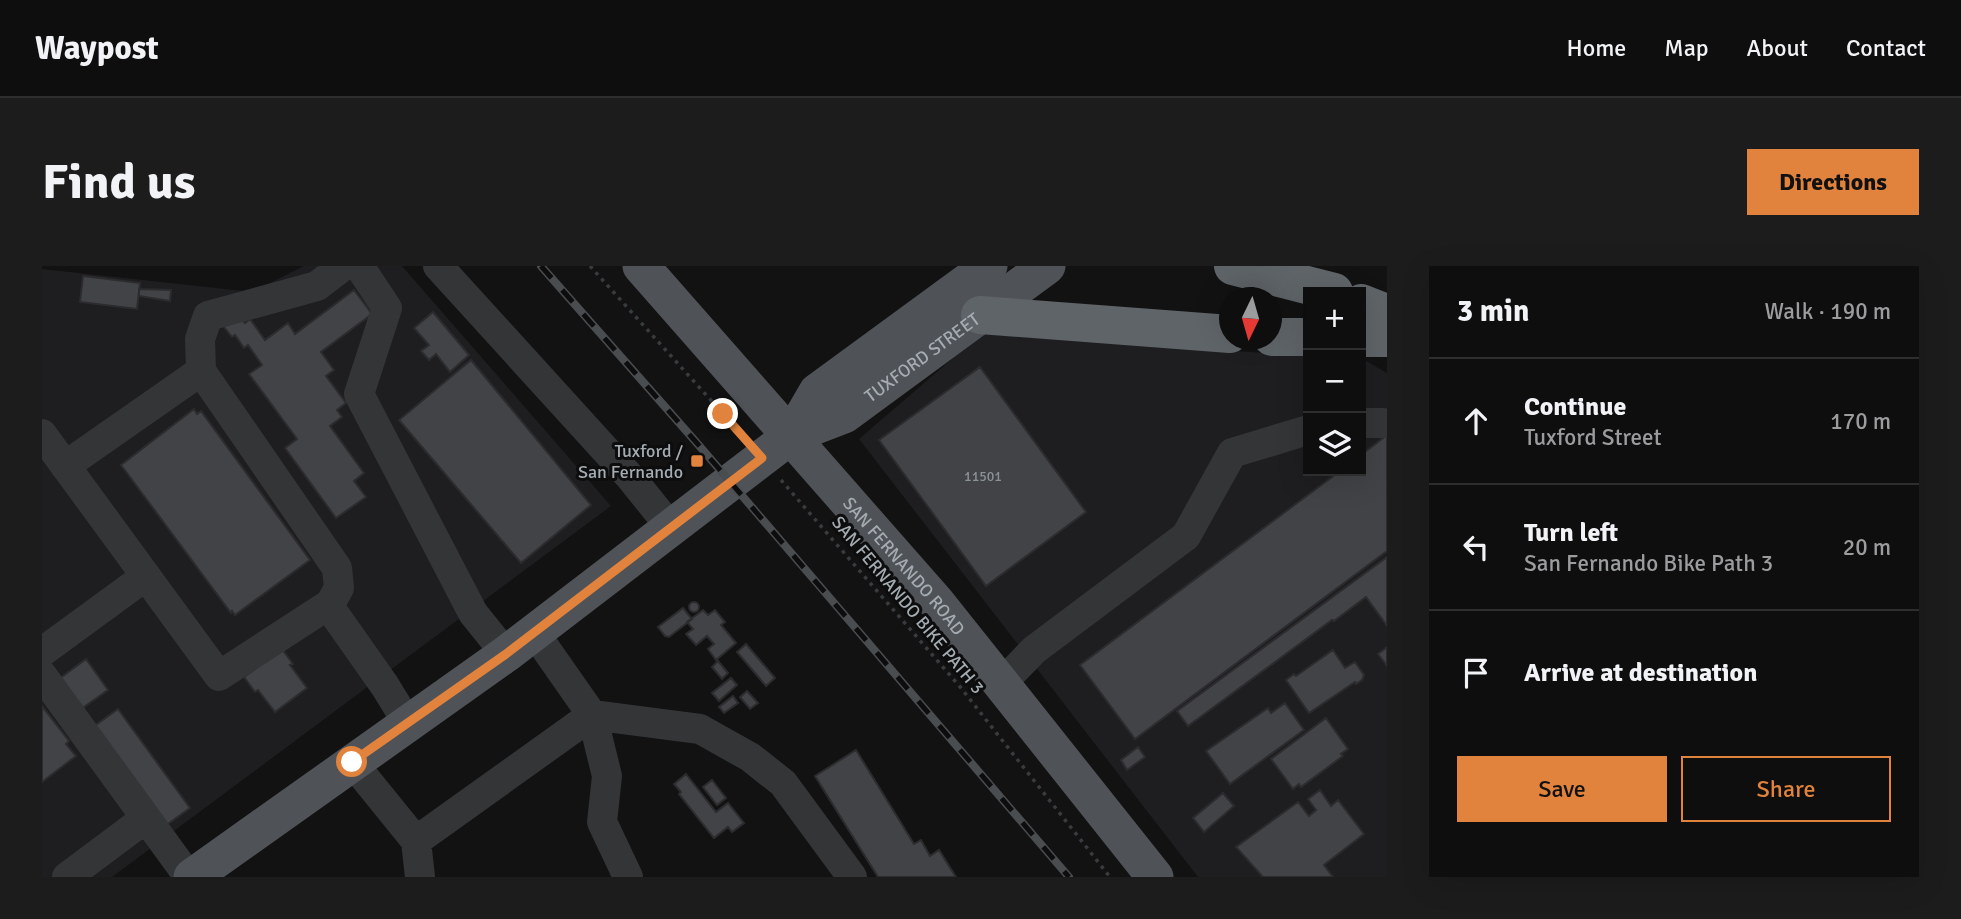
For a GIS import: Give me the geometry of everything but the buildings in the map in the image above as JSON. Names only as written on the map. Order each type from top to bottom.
[{"type":"highway","points":[[1233,266],[1312,287]]},
{"type":"highway","points":[[1366,305],[1387,313]]},
{"type":"highway","points":[[980,315],[1219,333]]},
{"type":"highway","points":[[1282,337],[1303,337]]},
{"type":"highway","points":[[1366,338],[1387,338]]},
{"type":"main road","name":"SAN FERNANDO ROAD","points":[[641,266],[937,603],[1155,877]]},
{"type":"main road","name":"TUXFORD STREET","points":[[792,435],[817,392],[989,266]]},
{"type":"main road","name":"TUXFORD STREET","points":[[190,877],[506,654],[792,435],[844,415],[1046,266]]},
{"type":"street","points":[[42,434],[219,676],[329,606],[339,587],[337,568],[201,371],[200,339],[208,316],[317,286],[343,266]]},
{"type":"street","points":[[359,266],[387,308],[359,394],[473,613],[506,654]]},
{"type":"street","points":[[438,266],[631,478],[672,529]]},
{"type":"street","points":[[65,466],[201,371]]},
{"type":"street","points":[[1002,683],[1034,650],[1186,536],[1232,453],[1303,432]]},
{"type":"street","points":[[42,652],[146,576]]},
{"type":"street","points":[[329,606],[385,685],[407,722]]},
{"type":"street","points":[[534,632],[592,715],[607,776],[602,822],[628,877]]},
{"type":"street","points":[[42,675],[190,877]]},
{"type":"street","points":[[416,841],[592,715],[700,729],[750,757],[783,783],[852,877]]},
{"type":"street","points":[[352,762],[416,841],[420,877]]},
{"type":"street","points":[[67,877],[150,823]]},
{"type":"path","name":"SAN FERNANDO BIKE PATH 3","points":[[590,266],[762,458],[961,688],[1110,877]]},
{"type":"shaded area","points":[[304,266],[402,266],[611,506],[112,877],[42,877],[42,269],[252,292]]},
{"type":"shaded area","points":[[981,334],[1303,356],[1303,476],[1366,476],[1366,361],[1387,373],[1387,877],[1198,877],[859,439]]},
{"type":"railway","points":[[541,266],[696,442],[1069,877]]},
{"type":"place","name":"Tuxford / San Fernando","points":[[697,461]]},
{"type":"route","points":[[352,762],[506,654],[762,458],[723,414]]}]
